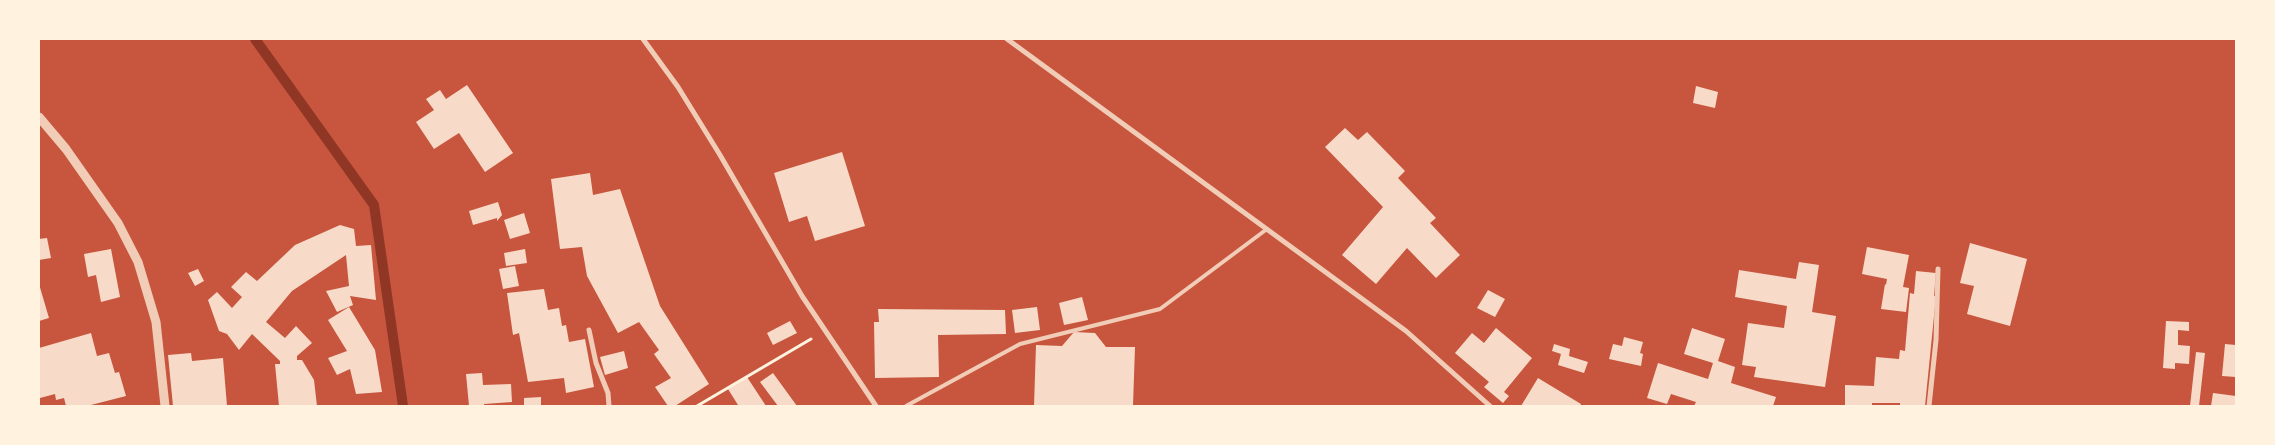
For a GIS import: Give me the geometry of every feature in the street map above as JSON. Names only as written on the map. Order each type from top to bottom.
[{"type":"street","points":[[644,39],[678,87],[710,138],[802,296],[876,406]]},
{"type":"street","points":[[1007,39],[1406,331],[1490,406]]},
{"type":"street","points":[[39,117],[66,149],[118,223],[138,262],[156,322],[165,406]]},
{"type":"street","points":[[1929,406],[1936,340],[1938,268]]},
{"type":"street","points":[[589,330],[596,363],[608,393],[609,406]]},
{"type":"lane","points":[[906,406],[1020,344],[1160,308],[1268,229]]},
{"type":"path","points":[[697,406],[825,331]]},
{"type":"building","points":[[467,85],[513,153],[485,172],[459,133],[434,149],[416,122],[434,110],[426,99],[440,90],[446,99]]},
{"type":"building","points":[[1696,86],[1718,92],[1715,108],[1693,103]]},
{"type":"building","points":[[1345,128],[1358,140],[1367,132],[1405,171],[1398,178],[1436,218],[1430,223],[1460,255],[1436,278],[1407,248],[1376,284],[1342,255],[1383,207],[1325,147]]},
{"type":"building","points":[[842,152],[865,226],[815,241],[807,216],[789,222],[774,173]]},
{"type":"building","points":[[590,173],[593,195],[620,189],[660,306],[709,384],[675,406],[668,406],[655,387],[671,378],[654,354],[659,350],[639,322],[618,333],[587,276],[582,247],[560,249],[551,179]]},
{"type":"building","points":[[498,202],[502,215],[497,221],[497,218],[473,225],[469,211]]},
{"type":"building","points":[[524,213],[530,233],[510,239],[504,220]]},
{"type":"building","points":[[340,225],[354,229],[356,246],[371,245],[376,300],[350,296],[353,305],[337,312],[326,291],[349,286],[346,255],[292,291],[266,322],[285,338],[296,326],[312,343],[297,356],[297,360],[302,360],[314,380],[317,406],[279,406],[275,364],[280,364],[280,361],[252,334],[239,350],[227,334],[219,331],[208,300],[217,292],[232,308],[242,297],[231,287],[246,272],[257,281],[295,245]]},
{"type":"building","points":[[47,238],[51,258],[39,260],[39,239]]},
{"type":"building","points":[[1970,243],[2027,259],[2010,326],[1967,314],[1974,286],[1960,283]]},
{"type":"building","points":[[1867,247],[1909,255],[1903,287],[1909,288],[1906,312],[1881,309],[1887,279],[1862,274]]},
{"type":"building","points":[[111,249],[120,297],[101,302],[96,275],[88,277],[84,254]]},
{"type":"building","points":[[525,249],[527,263],[506,266],[504,253]]},
{"type":"building","points":[[1799,262],[1819,265],[1812,312],[1836,316],[1825,387],[1754,377],[1756,367],[1742,365],[1748,323],[1784,328],[1787,306],[1735,297],[1739,270],[1796,279]]},
{"type":"building","points":[[515,266],[519,286],[503,289],[499,269]]},
{"type":"building","points":[[198,269],[204,281],[195,286],[188,273]]},
{"type":"building","points":[[1916,271],[1936,273],[1934,296],[1936,296],[1925,406],[1900,406],[1900,403],[1872,403],[1872,406],[1845,406],[1845,385],[1874,386],[1876,357],[1899,359],[1900,350],[1905,351],[1910,293],[1914,294]]},
{"type":"building","points":[[39,284],[49,318],[39,321]]},
{"type":"building","points":[[544,289],[548,310],[559,308],[562,326],[566,325],[569,342],[585,339],[594,387],[566,393],[564,378],[528,382],[519,333],[513,335],[507,293]]},
{"type":"building","points":[[1488,290],[1505,299],[1495,317],[1477,308]]},
{"type":"building","points":[[1082,297],[1088,320],[1064,325],[1059,303]]},
{"type":"building","points":[[349,307],[375,350],[382,392],[356,394],[350,369],[337,375],[328,358],[347,351],[328,320]]},
{"type":"building","points":[[1037,307],[1040,330],[1015,333],[1012,310]]},
{"type":"building","points":[[878,309],[1005,310],[1006,334],[938,335],[939,377],[875,378],[874,322],[879,322]]},
{"type":"building","points":[[790,321],[797,333],[773,345],[767,333]]},
{"type":"building","points":[[2166,321],[2189,322],[2189,331],[2178,330],[2178,345],[2190,346],[2189,364],[2175,363],[2175,369],[2163,368]]},
{"type":"building","points":[[1496,328],[1532,358],[1504,392],[1509,396],[1503,403],[1484,387],[1489,382],[1455,353],[1472,333],[1484,343]]},
{"type":"building","points":[[1692,328],[1725,339],[1718,361],[1735,367],[1731,383],[1776,397],[1773,406],[1694,406],[1696,402],[1671,394],[1667,404],[1647,398],[1658,363],[1708,379],[1713,363],[1684,354]]},
{"type":"building","points":[[1074,332],[1095,333],[1106,347],[1135,347],[1133,406],[1034,406],[1036,345],[1062,346]]},
{"type":"building","points":[[91,333],[97,356],[109,353],[115,373],[119,372],[126,396],[87,406],[66,406],[64,398],[56,400],[55,394],[40,398],[39,348]]},
{"type":"building","points":[[1624,337],[1643,342],[1640,353],[1643,354],[1641,366],[1609,359],[1613,344],[1622,346]]},
{"type":"building","points":[[1554,344],[1570,349],[1569,356],[1588,362],[1584,373],[1558,365],[1561,354],[1552,351]]},
{"type":"building","points":[[2225,344],[2236,345],[2236,377],[2222,376]]},
{"type":"building","points":[[624,351],[628,368],[605,375],[600,357]]},
{"type":"building","points":[[2196,352],[2205,353],[2199,406],[2190,406]]},
{"type":"building","points":[[191,353],[192,361],[223,358],[227,406],[173,406],[168,355]]},
{"type":"building","points":[[482,373],[483,385],[511,384],[512,402],[469,406],[466,374]]},
{"type":"building","points":[[773,373],[797,406],[778,406],[760,382]]},
{"type":"building","points":[[747,377],[766,406],[736,406],[738,405],[728,389]]},
{"type":"building","points":[[1538,378],[1581,404],[1580,406],[1521,406]]},
{"type":"building","points":[[2213,393],[2236,396],[2236,406],[2211,406]]},
{"type":"building","points":[[541,397],[541,406],[524,406],[524,398]]},
{"type":"waterway","points":[[255,39],[374,205],[403,406]]}]
